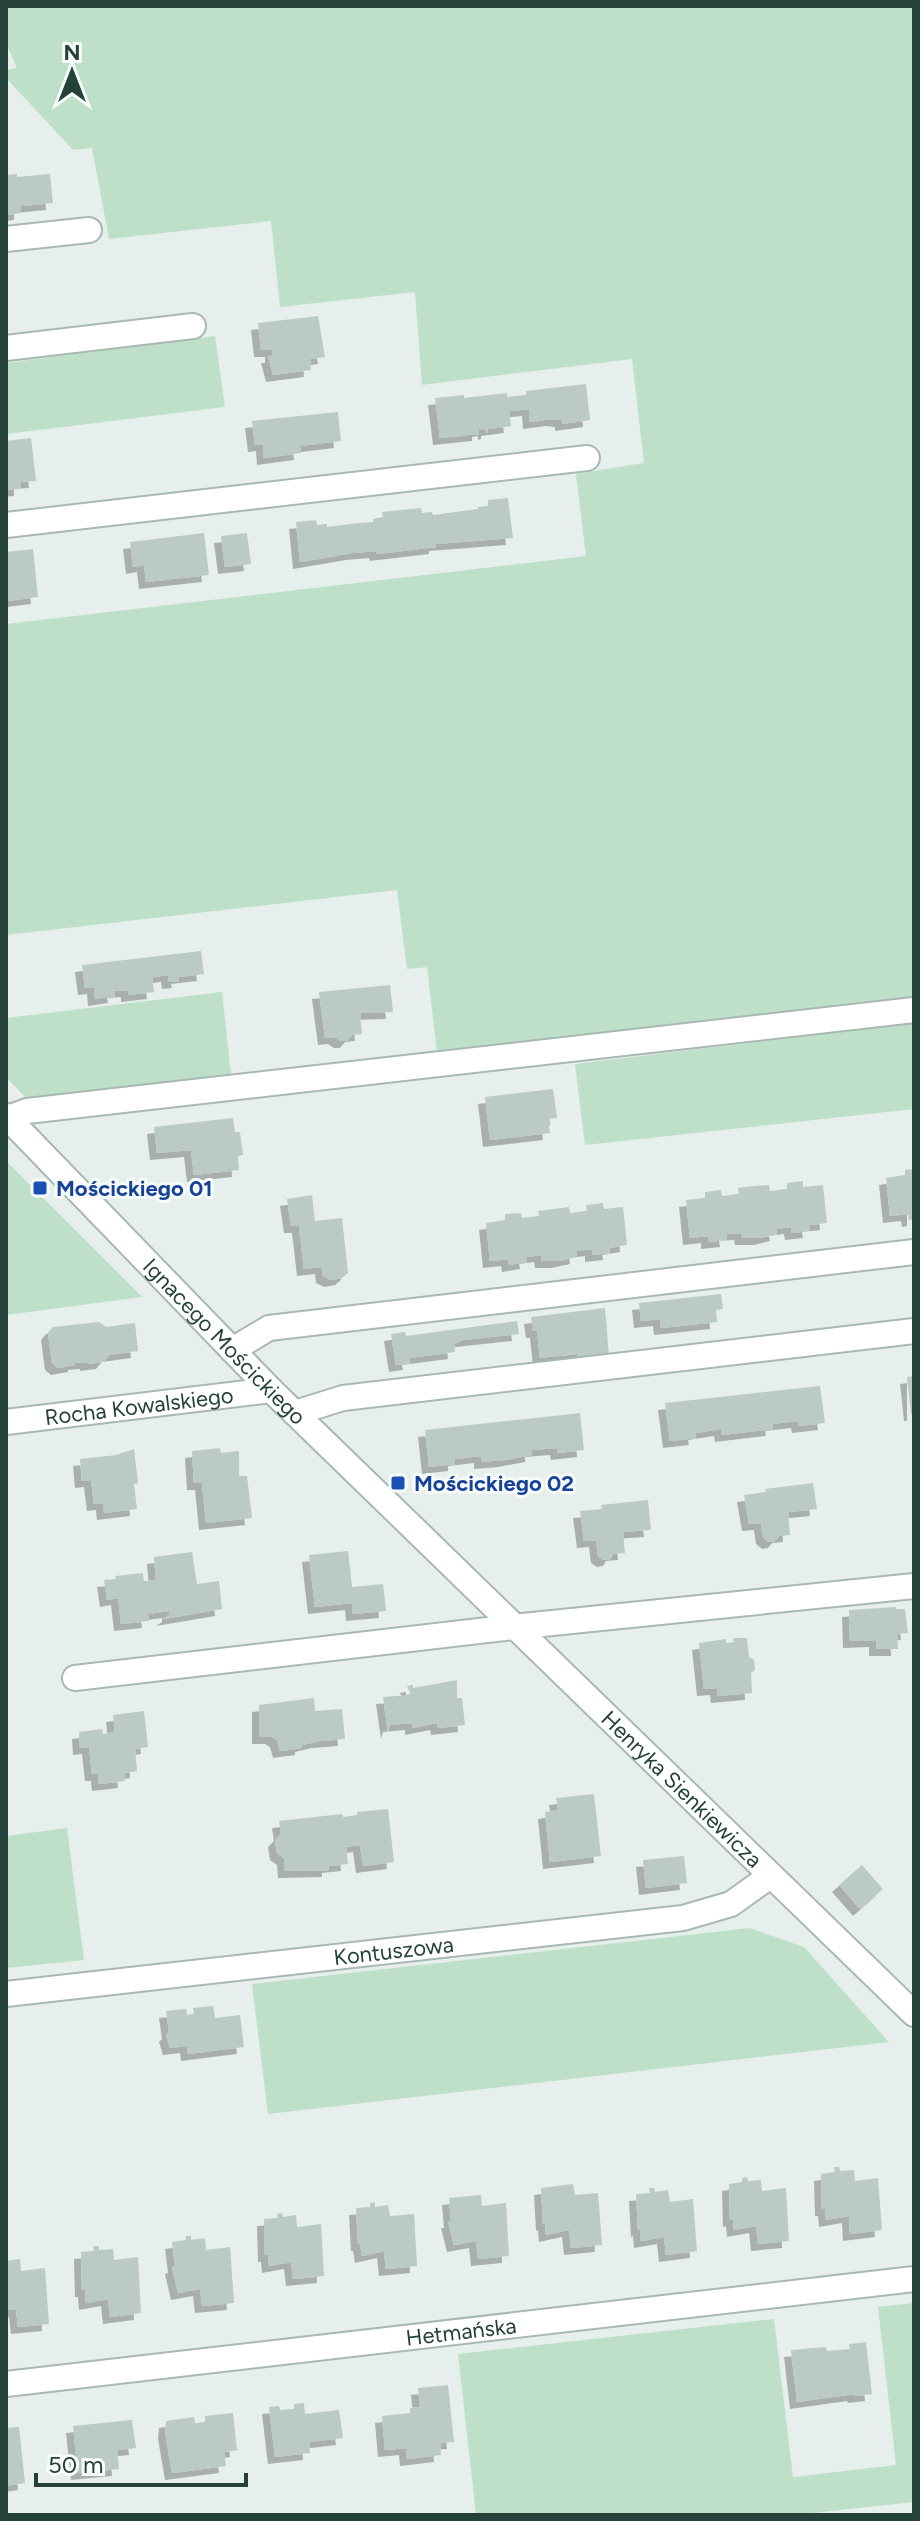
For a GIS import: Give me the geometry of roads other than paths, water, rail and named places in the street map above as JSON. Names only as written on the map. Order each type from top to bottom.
[{"type":"street","points":[[6,239],[89,230]]},
{"type":"street","points":[[6,348],[193,326]]},
{"type":"street","points":[[6,525],[587,458]]},
{"type":"street","points":[[7,1117],[27,1111],[914,1010]]},
{"type":"street","name":"Ignacego Mościckiego","points":[[7,1117],[271,1390],[448,1564]]},
{"type":"street","points":[[232,1350],[269,1328],[914,1252]]},
{"type":"street","points":[[295,1413],[343,1398],[914,1331]]},
{"type":"street","name":"Rocha Kowalskiego","points":[[6,1422],[271,1390]]},
{"type":"street","name":"Henryka Sienkiewicza","points":[[448,1564],[914,2014]]},
{"type":"street","points":[[75,1678],[513,1627],[914,1586]]},
{"type":"street","name":"Kontuszowa","points":[[6,1994],[683,1918],[731,1904],[770,1876]]},
{"type":"street","name":"Hetmańska","points":[[6,2384],[914,2279]]},
{"type":"place","name":"Mościckiego 01","points":[[40,1188]]},
{"type":"place","name":"Mościckiego 02","points":[[398,1483]]}]
